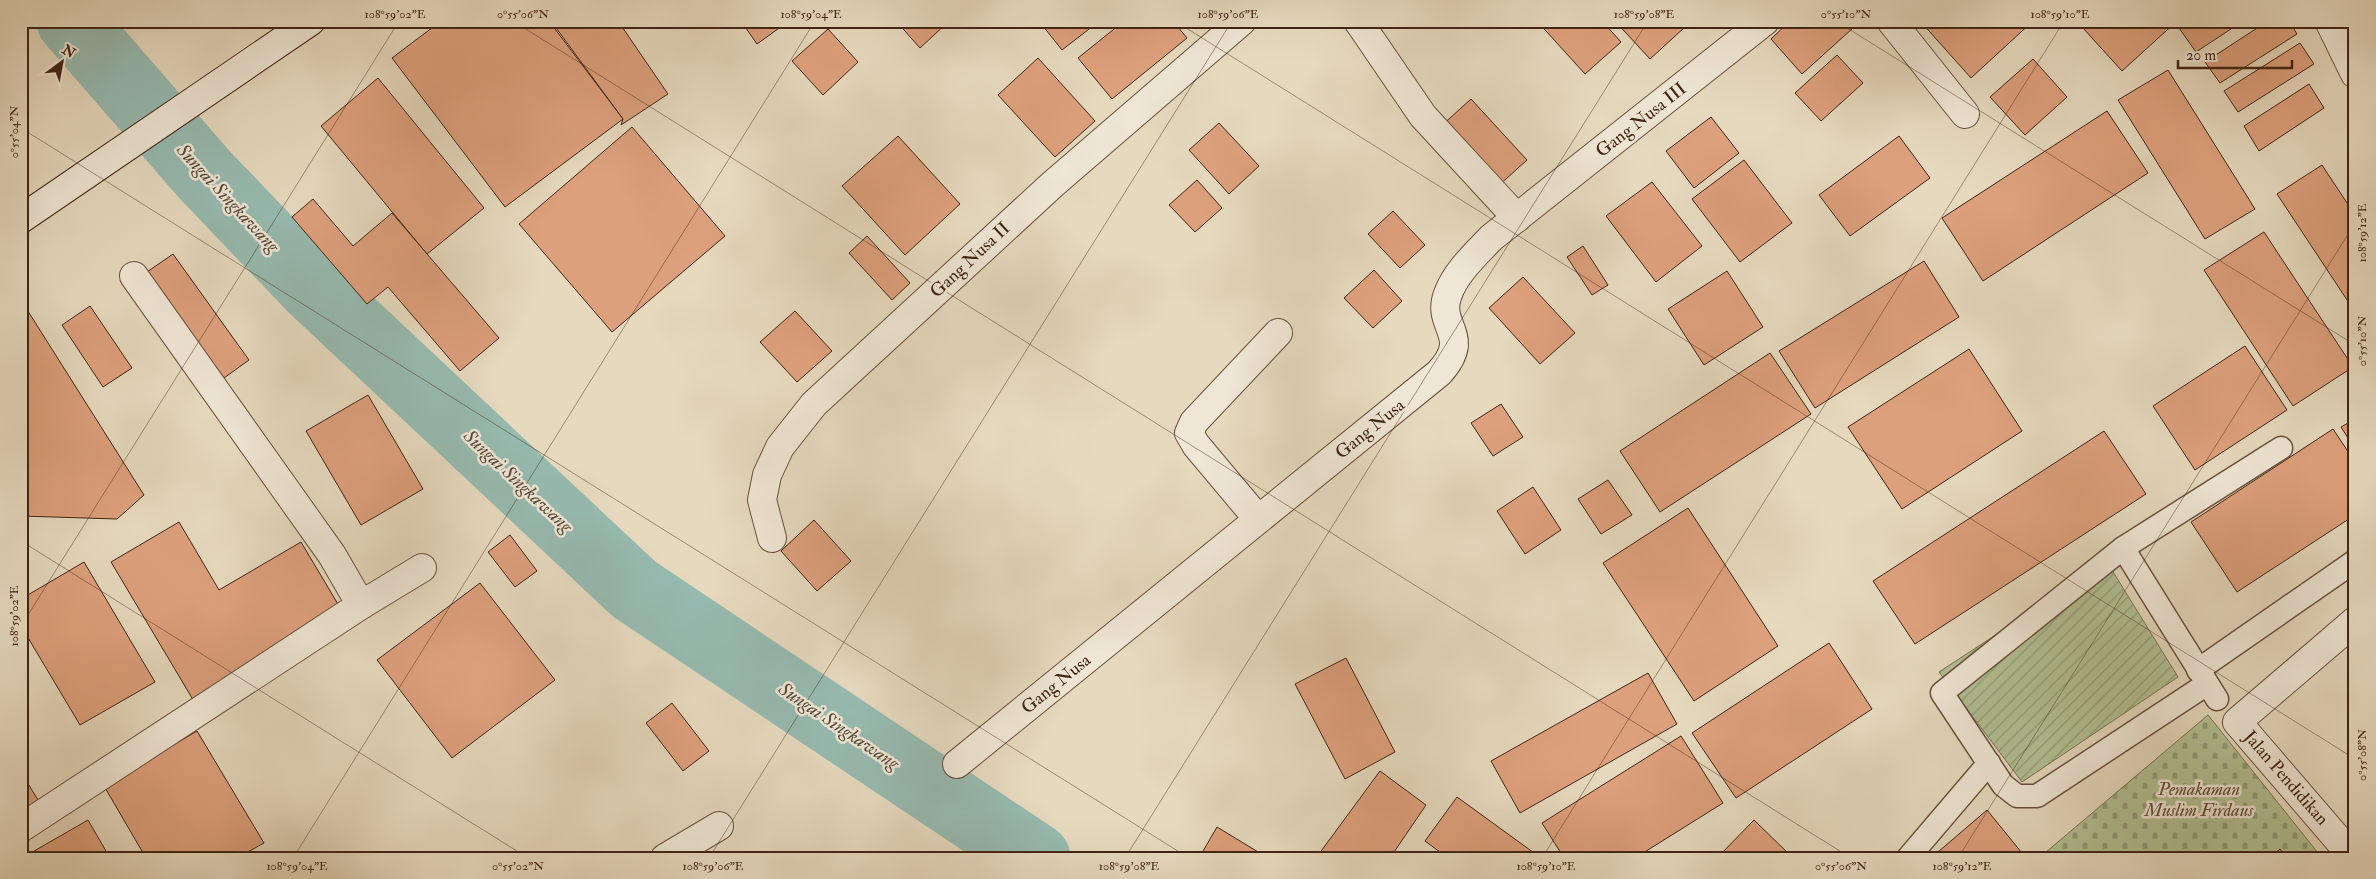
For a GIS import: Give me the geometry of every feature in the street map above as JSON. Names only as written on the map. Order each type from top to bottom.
[{"type":"street","points":[[21,219],[232,77],[311,21]]},
{"type":"street","name":"Gang Nusa II","points":[[772,538],[762,500],[767,475],[780,447],[814,404],[1053,184],[1242,21]]},
{"type":"street","points":[[1358,21],[1423,116],[1517,218]]},
{"type":"street","name":"Gang Nusa III","points":[[1517,218],[1765,21]]},
{"type":"street","points":[[1891,21],[1965,114]]},
{"type":"street","points":[[2329,21],[2355,74]]},
{"type":"street","name":"Gang Nusa","points":[[957,764],[1439,373],[1451,359],[1455,347],[1452,330],[1446,315],[1448,294],[1471,260],[1491,238],[1517,218]]},
{"type":"street","points":[[134,276],[332,555],[361,605]]},
{"type":"street","points":[[1258,520],[1196,446],[1189,433],[1194,422],[1278,333]]},
{"type":"street","points":[[21,828],[361,605],[422,568]]},
{"type":"street","points":[[2218,698],[2355,621]]},
{"type":"street","name":"Jalan Pendidikan","points":[[2218,698],[2354,858]]},
{"type":"street","points":[[665,858],[719,826]]},
{"type":"lane","points":[[2281,448],[2123,548],[1942,693],[2003,785],[2017,796],[2037,796],[2218,698],[2355,561]]},
{"type":"lane","points":[[2123,548],[2218,698]]},
{"type":"lane","points":[[1908,858],[1989,763]]},
{"type":"green space","points":[[2107,562],[2178,677],[2022,782],[1939,672]]},
{"type":"green space","name":"Pemakaman Muslim Firdaus","points":[[2208,715],[2322,858],[2039,858]]},
{"type":"building","points":[[441,21],[549,21],[623,119],[505,207],[392,58]]},
{"type":"building","points":[[551,21],[618,21],[668,94],[621,125],[623,119]]},
{"type":"building","points":[[741,21],[789,21],[757,44]]},
{"type":"building","points":[[896,21],[945,21],[947,23],[920,48]]},
{"type":"building","points":[[1039,21],[1089,21],[1093,26],[1062,50]]},
{"type":"building","points":[[1124,21],[1173,21],[1187,38],[1112,99],[1078,58]]},
{"type":"building","points":[[1537,21],[1602,21],[1621,42],[1585,74]]},
{"type":"building","points":[[1615,21],[1680,21],[1685,27],[1650,59]]},
{"type":"building","points":[[1717,21],[1731,21],[1723,28]]},
{"type":"building","points":[[1790,21],[1846,21],[1853,28],[1802,74],[1771,39]]},
{"type":"building","points":[[1922,21],[2033,21],[1971,78]]},
{"type":"building","points":[[2088,21],[2177,21],[2122,71],[2082,27]]},
{"type":"building","points":[[2189,21],[2243,21],[2196,52],[2179,28]]},
{"type":"building","points":[[2268,21],[2289,21],[2297,34],[2220,83],[2205,62]]},
{"type":"building","points":[[828,29],[858,62],[823,95],[792,61]]},
{"type":"building","points":[[2300,43],[2314,64],[2238,112],[2224,91]]},
{"type":"building","points":[[1837,55],[1863,83],[1821,121],[1795,93]]},
{"type":"building","points":[[1038,58],[1095,121],[1055,157],[998,95]]},
{"type":"building","points":[[2033,59],[2067,97],[2025,135],[1990,97]]},
{"type":"building","points":[[2168,70],[2255,209],[2205,239],[2118,100]]},
{"type":"building","points":[[378,78],[484,208],[427,254],[321,126]]},
{"type":"building","points":[[2309,84],[2324,108],[2259,151],[2244,126]]},
{"type":"building","points":[[1471,99],[1527,160],[1496,188],[1440,127]]},
{"type":"building","points":[[2107,111],[2148,173],[1983,281],[1942,218]]},
{"type":"building","points":[[1711,117],[1739,153],[1694,188],[1666,151]]},
{"type":"building","points":[[1219,123],[1259,166],[1229,194],[1189,150]]},
{"type":"building","points":[[632,127],[725,236],[612,332],[519,224]]},
{"type":"building","points":[[898,136],[960,204],[905,255],[842,186]]},
{"type":"building","points":[[1899,136],[1930,178],[1850,236],[1819,195]]},
{"type":"building","points":[[1744,160],[1792,223],[1740,262],[1692,199]]},
{"type":"building","points":[[2322,165],[2355,215],[2355,312],[2277,194]]},
{"type":"building","points":[[1197,180],[1222,208],[1195,232],[1169,205]]},
{"type":"building","points":[[1652,182],[1702,246],[1656,282],[1606,216]]},
{"type":"building","points":[[313,199],[353,246],[392,213],[499,338],[460,371],[388,287],[367,304],[292,217]]},
{"type":"building","points":[[1393,211],[1425,245],[1400,268],[1368,234]]},
{"type":"building","points":[[2264,232],[2353,367],[2293,406],[2204,270]]},
{"type":"building","points":[[867,236],[910,283],[892,300],[849,253]]},
{"type":"building","points":[[1583,246],[1608,285],[1592,295],[1567,257]]},
{"type":"building","points":[[173,254],[249,360],[224,378],[147,272]]},
{"type":"building","points":[[1924,261],[1959,317],[1815,408],[1779,351]]},
{"type":"building","points":[[1374,270],[1402,301],[1373,328],[1344,298]]},
{"type":"building","points":[[1727,271],[1763,327],[1704,365],[1668,309]]},
{"type":"building","points":[[1523,277],[1575,333],[1540,364],[1489,308]]},
{"type":"building","points":[[90,306],[132,368],[103,387],[62,325]]},
{"type":"building","points":[[26,308],[144,495],[117,519],[21,516],[21,311]]},
{"type":"building","points":[[795,311],[832,351],[797,382],[760,342]]},
{"type":"building","points":[[2245,346],[2287,410],[2195,470],[2153,406]]},
{"type":"building","points":[[1969,349],[2022,431],[1902,509],[1848,427]]},
{"type":"building","points":[[1770,353],[1811,414],[1660,512],[1620,451]]},
{"type":"building","points":[[368,395],[423,489],[361,525],[306,431]]},
{"type":"building","points":[[1501,404],[1523,437],[1493,456],[1471,423]]},
{"type":"building","points":[[2355,419],[2355,449],[2341,427]]},
{"type":"building","points":[[2333,429],[2355,462],[2355,515],[2237,592],[2191,522]]},
{"type":"building","points":[[2104,431],[2146,494],[1915,644],[1873,581]]},
{"type":"building","points":[[1608,480],[1632,515],[1601,534],[1578,499]]},
{"type":"building","points":[[1533,487],[1561,530],[1525,554],[1497,511]]},
{"type":"building","points":[[1688,508],[1778,646],[1694,701],[1603,563]]},
{"type":"building","points":[[814,520],[851,561],[817,591],[781,551]]},
{"type":"building","points":[[179,522],[219,590],[301,542],[345,616],[195,703],[111,562]]},
{"type":"building","points":[[510,535],[537,571],[515,587],[488,552]]},
{"type":"building","points":[[84,562],[155,682],[80,725],[21,626],[21,599]]},
{"type":"building","points":[[480,583],[555,680],[452,758],[377,660]]},
{"type":"building","points":[[1829,643],[1872,709],[1736,798],[1692,733]]},
{"type":"building","points":[[1346,658],[1395,752],[1345,779],[1295,684]]},
{"type":"building","points":[[1648,673],[1677,724],[1520,813],[1491,761]]},
{"type":"building","points":[[672,703],[709,751],[683,771],[646,723]]},
{"type":"building","points":[[197,731],[264,843],[237,858],[146,858],[104,786]]},
{"type":"building","points":[[1681,736],[1723,803],[1635,858],[1564,858],[1542,823]]},
{"type":"building","points":[[1380,771],[1426,805],[1390,858],[1316,858]]},
{"type":"building","points":[[21,772],[41,805],[21,817]]},
{"type":"building","points":[[1457,797],[1541,858],[1448,858],[1425,841]]},
{"type":"building","points":[[1987,810],[2026,858],[1931,858]]},
{"type":"building","points":[[88,820],[110,858],[22,858]]},
{"type":"building","points":[[1754,820],[1793,858],[1717,858]]},
{"type":"building","points":[[1217,827],[1268,858],[1199,858]]},
{"type":"building","points":[[2280,849],[2287,858],[2270,858]]},
{"type":"waterway","name":"Sungai Singkawang","points":[[71,21],[203,173],[311,286],[634,589],[1036,858]]}]
